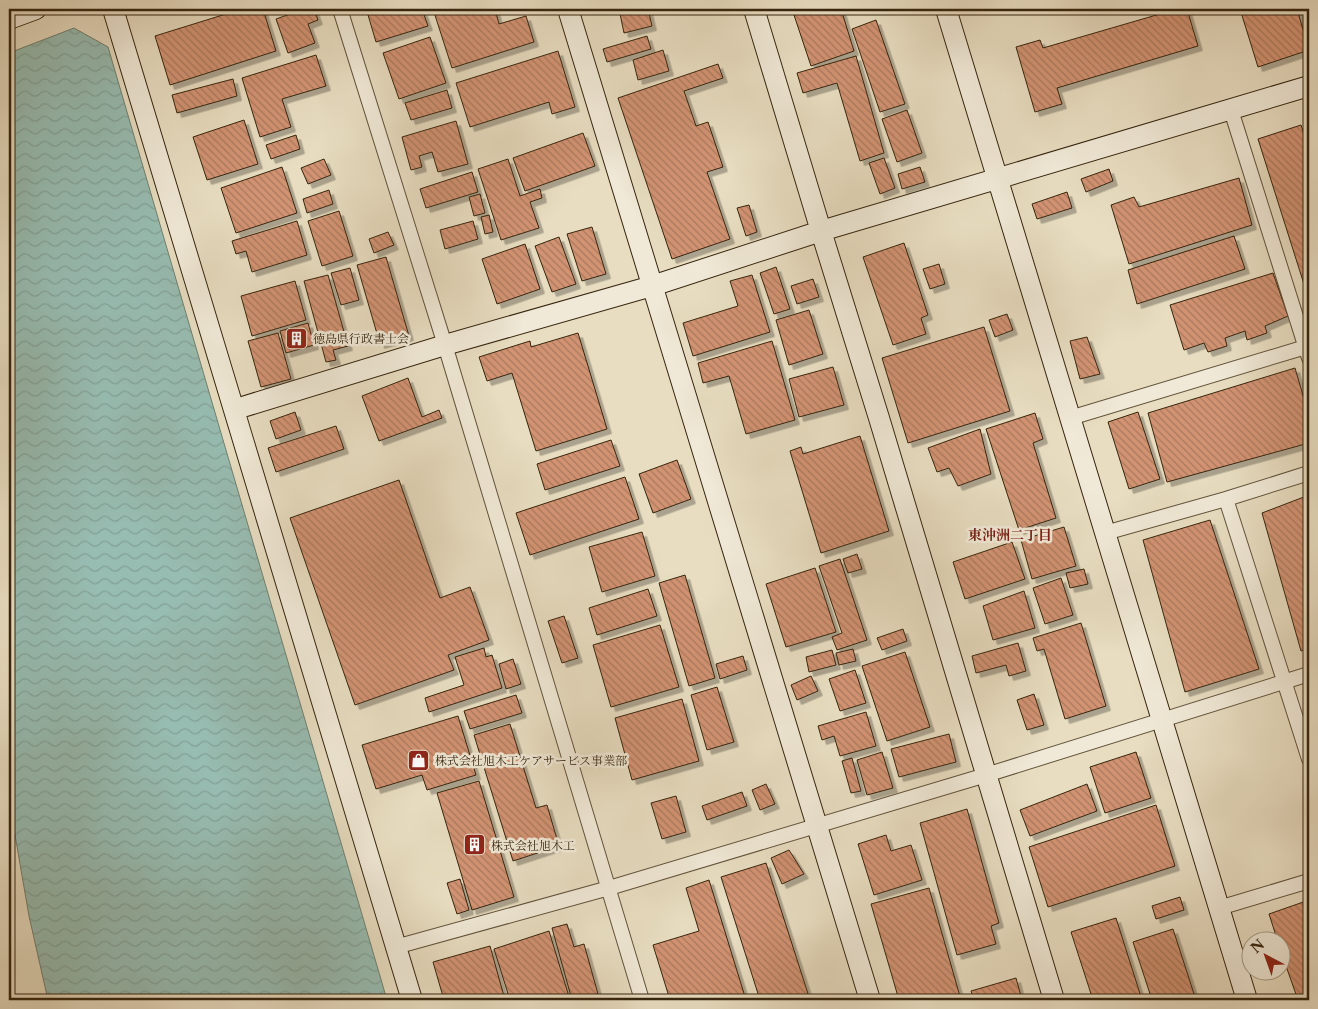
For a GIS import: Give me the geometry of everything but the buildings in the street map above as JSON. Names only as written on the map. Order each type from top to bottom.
[{"type":"street","points":[[9,19],[36,9]]},
{"type":"street","points":[[113,9],[414,1000]]},
{"type":"street","points":[[113,9],[414,1000]]},
{"type":"street","points":[[340,9],[444,345],[642,1000]]},
{"type":"street","points":[[568,9],[870,1000]]},
{"type":"street","points":[[754,9],[1054,1000]]},
{"type":"street","points":[[946,9],[1247,1000]]},
{"type":"street","points":[[236,409],[444,345],[652,286],[821,231],[1309,86]]},
{"type":"street","points":[[1070,418],[1308,350],[1231,110]]},
{"type":"street","points":[[1105,533],[1226,499],[1309,473]]},
{"type":"street","points":[[1226,499],[1309,759]]},
{"type":"street","points":[[399,946],[608,888],[816,826],[1309,674]]},
{"type":"street","points":[[1219,908],[1309,880]]},
{"type":"water","points":[[74,28],[108,47],[387,1000],[48,1000],[29,916],[9,800],[9,53]]},
{"type":"place","name":"徳島県行政書士会","points":[[297,338]]},
{"type":"place","name":"株式会社旭木工ケアサービス事業部","points":[[419,760]]},
{"type":"place","name":"株式会社旭木工","points":[[475,845]]},
{"type":"district","name":"東沖洲二丁目","points":[[1010,535]]}]
